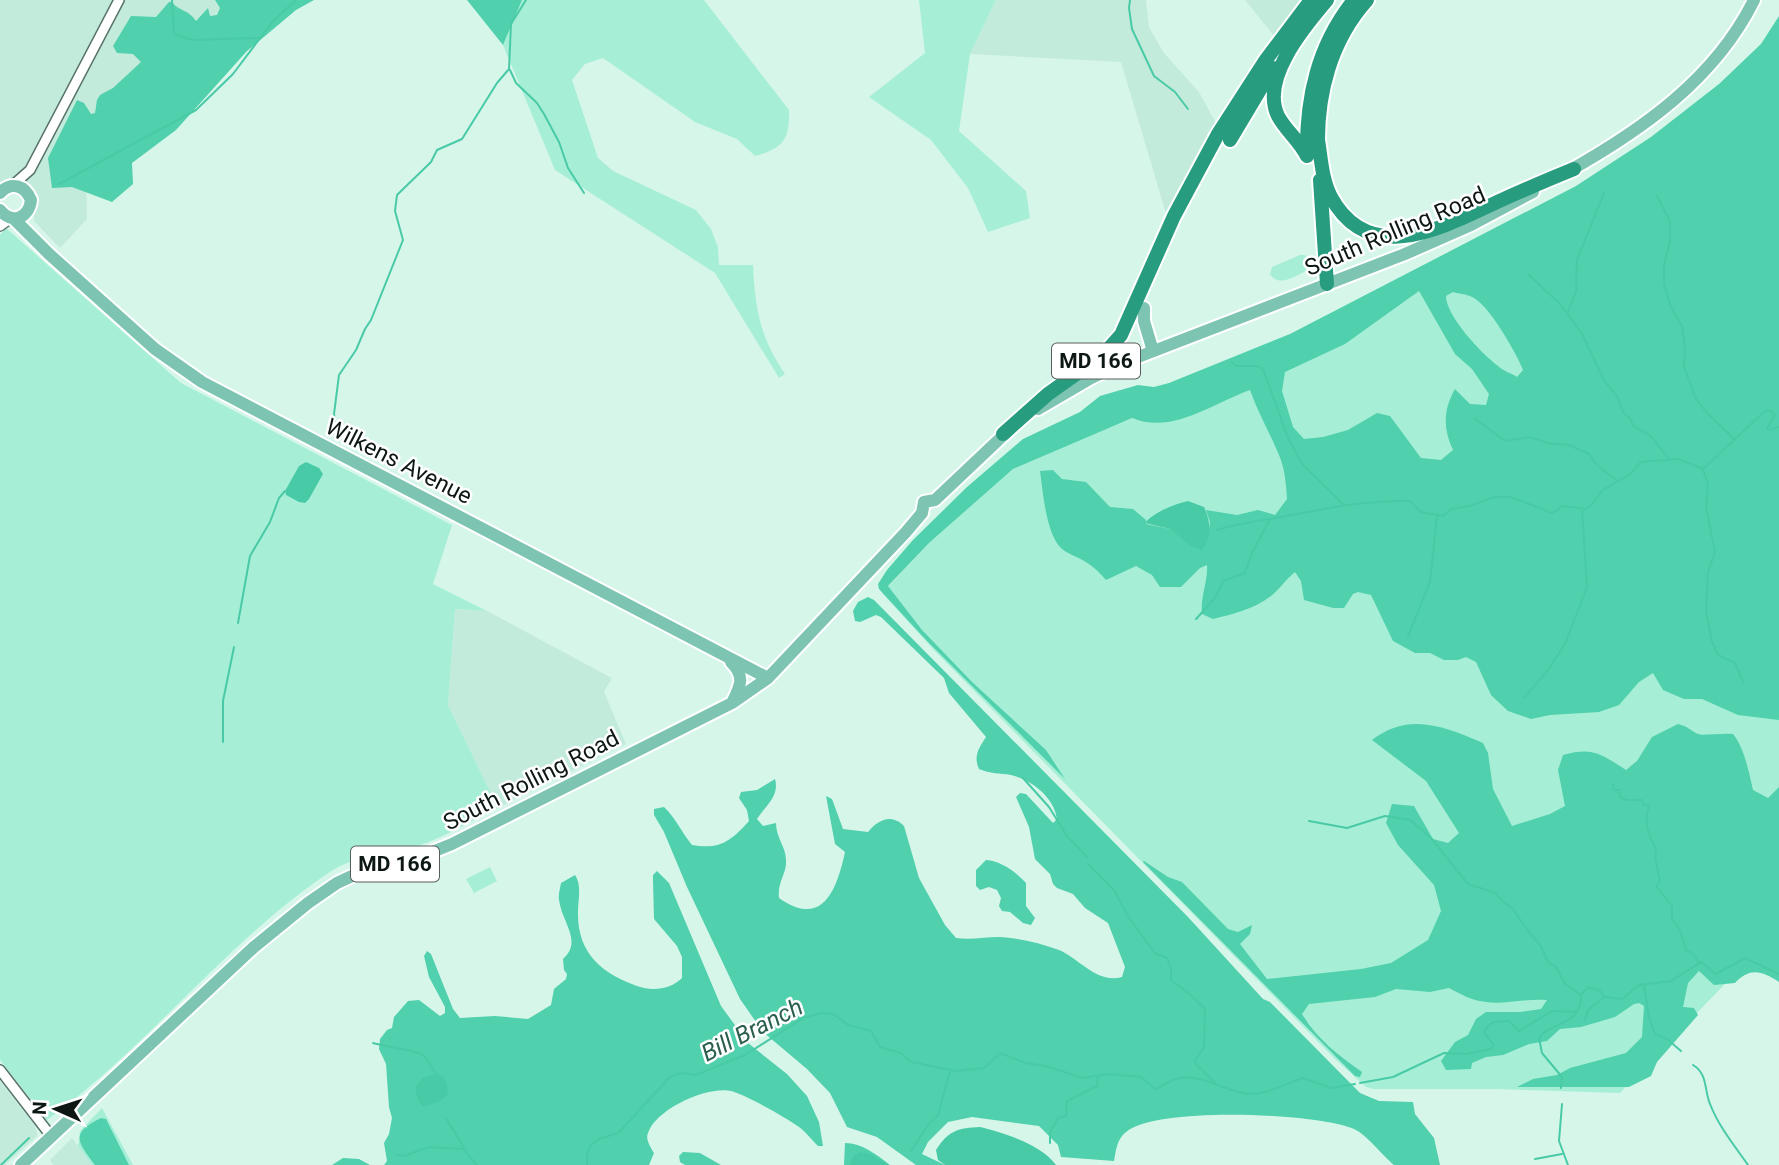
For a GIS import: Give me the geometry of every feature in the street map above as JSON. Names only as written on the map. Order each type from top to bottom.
[{"type":"highway","name":"MD 166","points":[[1003,434],[1026,412],[1094,363],[1112,346],[1128,321],[1174,216],[1224,125],[1265,61],[1311,0]]},
{"type":"highway","points":[[1230,140],[1296,31],[1319,0]]},
{"type":"highway","points":[[1327,0],[1284,61],[1274,84],[1274,105],[1278,115],[1307,156],[1307,115],[1316,72],[1331,34],[1354,0]]},
{"type":"highway","points":[[1327,284],[1318,140],[1320,105],[1325,76],[1342,38],[1367,0]]},
{"type":"highway","points":[[1318,140],[1325,183],[1336,205],[1358,226],[1372,233],[1395,238],[1418,234],[1459,220],[1574,169]]},
{"type":"highway","points":[[1144,308],[1155,260]]},
{"type":"main road","name":"South Rolling Road","points":[[21,1165],[254,947],[337,883],[365,872],[415,859],[452,844],[732,703],[768,678],[888,549],[896,535],[924,502],[989,439],[1003,434],[1070,389],[1153,351],[1405,254],[1471,225],[1574,169],[1696,82],[1730,43],[1754,0]]},
{"type":"main road","points":[[5,188],[24,188],[29,193],[30,207],[20,218],[6,218]]},
{"type":"main road","name":"Wilkens Avenue","points":[[27,213],[38,242]]},
{"type":"main road","name":"Wilkens Avenue","points":[[6,218],[38,242],[155,349],[202,382],[768,678]]},
{"type":"main road","points":[[1144,308],[1144,321],[1153,351]]},
{"type":"main road","name":"South Rolling Road","points":[[888,549],[905,538],[1003,434]]},
{"type":"main road","points":[[720,653],[736,667],[742,681],[732,703]]},
{"type":"street","points":[[29,193],[30,170],[119,0]]},
{"type":"street","points":[[5,188],[30,170]]},
{"type":"street","points":[[0,1070],[51,1136]]},
{"type":"shaded area","points":[[0,0],[279,0],[86,171],[87,219],[60,248],[34,221],[33,190],[17,176],[7,182],[0,182]]},
{"type":"shaded area","points":[[215,0],[314,0],[296,10],[247,51],[176,130],[132,163],[133,184],[112,202],[72,187],[52,188],[48,158],[77,100],[84,103],[91,114],[95,113],[100,95],[113,88],[141,62],[133,54],[117,53],[113,46],[131,16],[156,17],[172,2],[196,21],[208,8],[210,16],[217,15],[220,8]]},
{"type":"shaded area","points":[[467,0],[522,0],[503,45]]},
{"type":"shaded area","points":[[522,0],[704,0],[789,110],[788,129],[783,141],[772,150],[755,156],[737,139],[695,122],[603,58],[585,64],[572,80],[598,158],[613,171],[696,210],[711,229],[718,247],[719,265],[753,265],[760,322],[770,348],[785,374],[779,378],[715,273],[555,170],[503,45]]},
{"type":"shaded area","points":[[919,0],[996,0],[970,54],[959,131],[1026,191],[1030,218],[988,232],[968,188],[931,140],[869,97],[925,53]]},
{"type":"shaded area","points":[[996,0],[1146,0],[1149,27],[1164,53],[1199,92],[1217,125],[1167,217],[1121,62],[970,54]]},
{"type":"shaded area","points":[[1245,0],[1303,0],[1275,37]]},
{"type":"shaded area","points":[[1779,16],[1779,720],[1738,715],[1702,699],[1684,699],[1663,690],[1653,673],[1639,682],[1619,705],[1599,712],[1531,719],[1508,711],[1491,695],[1476,662],[1466,657],[1444,660],[1430,653],[1415,653],[1393,641],[1371,595],[1358,592],[1353,594],[1344,608],[1333,608],[1304,600],[1301,581],[1295,572],[1264,601],[1213,619],[1202,614],[1207,565],[1200,568],[1181,587],[1160,587],[1152,575],[1136,566],[1106,580],[1092,566],[1062,549],[1052,534],[1046,513],[1040,471],[1053,470],[1062,479],[1086,482],[1110,507],[1133,509],[1146,520],[1146,524],[1170,529],[1176,533],[1209,529],[1206,510],[1237,515],[1258,510],[1275,515],[1287,499],[1284,471],[1250,390],[1177,420],[1162,423],[1132,418],[1013,469],[929,543],[888,586],[922,630],[972,682],[1046,750],[1065,779],[879,589],[878,584],[887,570],[913,540],[967,487],[1023,439],[1080,412],[1100,396],[1138,385],[1154,387],[1169,383],[1290,334],[1576,186],[1651,137],[1719,84],[1761,44]],"holes":[[[1419,291],[1455,354],[1472,369],[1489,394],[1486,405],[1470,404],[1455,389],[1448,404],[1446,419],[1447,435],[1453,450],[1441,460],[1421,458],[1390,416],[1377,413],[1348,430],[1304,439],[1293,427],[1282,391],[1285,372],[1345,344]],[[1453,292],[1474,298],[1494,320],[1523,370],[1517,377],[1491,360],[1458,324],[1446,296]]]},
{"type":"shaded area","points":[[1779,71],[1779,970],[1748,960],[1620,1093],[1366,1087],[1334,1058],[932,648],[882,593],[929,543],[1013,469],[1132,418],[1139,421],[1419,291],[1446,300],[1446,296]]},
{"type":"shaded area","points":[[6,228],[181,383],[452,525],[433,584],[487,611],[455,609],[448,705],[498,808],[426,843],[365,857],[330,872],[256,930],[119,1060],[47,1120],[0,1060],[0,235]]},
{"type":"shaded area","points":[[1305,255],[1310,262],[1307,271],[1282,281],[1270,274],[1272,267]]},
{"type":"shaded area","points":[[306,462],[319,468],[323,474],[305,503],[286,495],[285,491],[299,466]]},
{"type":"shaded area","points":[[1188,501],[1204,507],[1208,518],[1209,535],[1202,550],[1191,546],[1170,529],[1145,523],[1164,509]]},
{"type":"shaded area","points":[[868,597],[874,600],[1188,917],[1263,999],[1270,1002],[1360,1093],[1379,1101],[1413,1102],[1415,1114],[1434,1138],[1440,1165],[1394,1165],[1364,1135],[1354,1129],[1335,1123],[1273,1116],[1202,1115],[1143,1124],[1123,1135],[1117,1145],[1114,1161],[1061,1157],[1058,1145],[1039,1126],[972,1117],[948,1122],[928,1142],[922,1154],[945,1165],[916,1165],[877,1137],[847,1127],[830,1093],[807,1069],[763,1032],[740,999],[654,815],[654,809],[664,807],[692,845],[718,845],[730,839],[749,821],[747,810],[739,798],[741,792],[757,790],[775,779],[774,796],[757,819],[763,826],[776,823],[786,855],[779,898],[807,909],[817,907],[832,891],[845,852],[835,844],[826,796],[832,799],[843,829],[868,832],[880,821],[890,819],[904,826],[919,878],[945,925],[956,938],[1000,937],[1037,943],[1067,954],[1089,970],[1105,977],[1122,977],[1125,967],[1108,923],[1085,908],[1073,894],[1057,888],[1050,874],[1035,859],[1029,827],[1016,797],[1020,793],[1026,794],[1053,823],[1057,819],[1047,797],[1027,781],[979,769],[977,756],[986,737],[949,693],[944,678],[881,617],[876,615],[860,622],[855,621],[853,611],[858,602]]},
{"type":"shaded area","points":[[455,609],[487,611],[612,678],[604,692],[626,744],[498,808],[448,705]]},
{"type":"shaded area","points":[[1414,724],[1441,727],[1483,743],[1488,753],[1493,789],[1512,826],[1550,814],[1565,806],[1558,770],[1563,755],[1590,752],[1604,756],[1626,770],[1637,761],[1652,737],[1678,724],[1700,735],[1733,734],[1743,753],[1753,790],[1768,798],[1779,787],[1779,982],[1756,972],[1740,978],[1735,983],[1714,985],[1699,971],[1688,983],[1683,1007],[1694,1008],[1698,1015],[1657,1062],[1651,1076],[1629,1087],[1517,1087],[1533,1079],[1557,1075],[1570,1068],[1626,1053],[1642,1037],[1644,1006],[1639,1003],[1615,1017],[1581,1027],[1560,1029],[1547,1041],[1529,1044],[1503,1055],[1486,1057],[1472,1063],[1471,1069],[1446,1070],[1441,1061],[1455,1042],[1468,1035],[1476,1019],[1486,1012],[1541,1009],[1547,1000],[1486,1002],[1471,999],[1449,988],[1430,992],[1396,989],[1375,997],[1309,1004],[1302,1014],[1329,1046],[1362,1072],[1360,1077],[1355,1076],[1143,862],[1182,882],[1228,929],[1238,932],[1252,925],[1250,934],[1240,944],[1267,979],[1361,969],[1391,963],[1428,940],[1441,911],[1434,885],[1398,845],[1386,823],[1392,804],[1414,806],[1433,839],[1448,843],[1459,833],[1426,781],[1372,740],[1386,731]]},
{"type":"shaded area","points":[[986,860],[1008,868],[1026,883],[1026,906],[1035,918],[1031,925],[1023,923],[1010,912],[1002,911],[997,890],[989,887],[980,890],[976,886],[976,870]]},
{"type":"shaded area","points":[[490,867],[497,881],[474,893],[466,879]]},
{"type":"shaded area","points":[[657,871],[669,883],[721,1006],[748,1043],[787,1074],[807,1096],[819,1122],[823,1146],[818,1146],[799,1127],[765,1107],[737,1093],[721,1090],[684,1101],[671,1108],[653,1124],[647,1135],[654,1153],[649,1165],[384,1165],[387,1161],[384,1143],[392,1118],[386,1064],[379,1049],[380,1039],[392,1028],[394,1017],[408,1001],[419,1000],[440,1016],[445,1013],[445,1007],[429,977],[424,956],[427,951],[431,954],[453,1009],[460,1018],[495,1016],[528,1019],[551,1005],[554,989],[566,979],[563,959],[569,952],[571,938],[559,896],[561,883],[575,875],[579,888],[579,926],[582,939],[594,960],[613,975],[637,986],[649,989],[667,987],[682,978],[682,957],[677,946],[654,919],[653,875]]},
{"type":"shaded area","points":[[436,1074],[446,1081],[448,1094],[440,1101],[423,1107],[415,1088],[422,1078]]},
{"type":"shaded area","points":[[0,1081],[37,1132],[37,1136],[5,1165],[0,1165]]},
{"type":"shaded area","points":[[102,1108],[133,1165],[92,1165],[78,1146],[80,1131]]},
{"type":"shaded area","points":[[101,1118],[106,1119],[129,1165],[95,1165],[84,1150],[81,1133],[84,1128]]},
{"type":"shaded area","points":[[980,1127],[1032,1145],[1056,1165],[945,1165],[938,1160],[936,1150],[950,1134],[960,1129]]},
{"type":"shaded area","points":[[72,1138],[92,1165],[53,1165],[50,1160]]},
{"type":"shaded area","points":[[845,1143],[863,1147],[890,1165],[844,1165]]},
{"type":"shaded area","points":[[683,1152],[700,1153],[721,1165],[685,1165],[680,1162],[679,1156]]},
{"type":"shaded area","points":[[860,1152],[870,1154],[889,1165],[850,1165],[854,1155]]},
{"type":"shaded area","points":[[343,1158],[359,1159],[370,1165],[332,1165]]},
{"type":"waterway","points":[[172,0],[174,34],[192,40],[258,38]]},
{"type":"waterway","points":[[59,184],[196,110],[233,74],[273,21],[296,0]]},
{"type":"waterway","points":[[336,427],[334,414],[339,375],[356,350],[371,320],[403,240],[395,211],[397,195],[431,162],[437,150],[462,139],[497,83],[509,69],[511,24],[526,0]]},
{"type":"waterway","points":[[1130,0],[1132,29],[1154,76],[1175,92],[1188,109]]},
{"type":"waterway","points":[[510,70],[516,83],[537,103],[544,114],[559,142],[568,168],[584,193]]},
{"type":"waterway","points":[[1568,312],[1576,291],[1577,260],[1604,193]]},
{"type":"waterway","points":[[1657,196],[1670,221],[1664,284],[1670,305],[1682,326],[1684,367],[1696,399],[1734,439]]},
{"type":"waterway","points":[[1528,274],[1560,304],[1581,332],[1605,382],[1617,396],[1624,414],[1630,418],[1633,426],[1651,436],[1669,459]]},
{"type":"waterway","points":[[1232,362],[1236,366],[1257,366],[1263,369],[1288,438],[1302,464],[1343,504]]},
{"type":"waterway","points":[[1703,469],[1766,410],[1775,415],[1767,429],[1779,427]]},
{"type":"waterway","points":[[1474,418],[1505,441],[1530,437],[1547,443],[1569,445],[1589,454],[1597,465],[1616,480]]},
{"type":"waterway","points":[[1217,530],[1329,508],[1377,502],[1410,501],[1421,512],[1443,516],[1451,509],[1470,506],[1494,497],[1511,497],[1552,513],[1563,506],[1586,509],[1603,490],[1630,474],[1641,462],[1679,459],[1703,469]]},
{"type":"waterway","points":[[1703,470],[1708,484],[1706,507],[1715,552],[1708,572],[1706,612],[1718,655],[1735,663],[1743,682]]},
{"type":"waterway","points":[[238,623],[250,556],[285,491]]},
{"type":"waterway","points":[[1524,698],[1548,670],[1565,644],[1587,587],[1582,509]]},
{"type":"waterway","points":[[1408,636],[1430,582],[1437,516]]},
{"type":"waterway","points":[[1196,619],[1215,598],[1223,581],[1245,573],[1270,519]]},
{"type":"waterway","points":[[223,742],[223,701],[234,647]]},
{"type":"waterway","points":[[1023,778],[1049,807],[1067,836],[1087,857]]},
{"type":"waterway","points":[[1613,784],[1614,790],[1619,790],[1620,797],[1642,800],[1644,805],[1649,806],[1647,829],[1656,849],[1655,858],[1660,881],[1656,886],[1672,906],[1672,919],[1680,930],[1686,950],[1693,954],[1699,963]]},
{"type":"waterway","points":[[1309,821],[1347,828],[1385,816],[1410,820],[1431,838],[1468,884],[1496,893],[1513,909],[1541,946],[1548,962],[1556,967],[1565,984],[1581,995]]},
{"type":"waterway","points":[[1088,864],[1114,890],[1129,918],[1155,953],[1167,958],[1171,968],[1171,980],[1205,1009],[1204,1047],[1194,1062],[1215,1083]]},
{"type":"waterway","name":"Bill Branch","points":[[1561,1088],[1562,1077],[1542,1053],[1539,1038],[1576,1013],[1581,995],[1588,987],[1600,991],[1605,997],[1622,999],[1639,985],[1671,981],[1701,962],[1716,974],[1745,958],[1779,974]]},
{"type":"waterway","points":[[1644,985],[1649,1018],[1655,1034],[1667,1039],[1681,1051]]},
{"type":"waterway","points":[[1585,1020],[1588,1010],[1604,997]]},
{"type":"waterway","name":"Bill Branch","points":[[1360,1083],[1393,1077],[1444,1053],[1465,1054],[1491,1049],[1494,1045],[1484,1033],[1494,1022],[1509,1021],[1519,1031],[1552,1011],[1577,1012]]},
{"type":"waterway","name":"Bill Branch","points":[[587,1165],[587,1154],[591,1145],[599,1139],[618,1133],[670,1077],[681,1073],[696,1075],[745,1055],[805,1017],[823,1013],[833,1014],[848,1025],[871,1031],[880,1047],[901,1053],[911,1062],[956,1071],[984,1068],[1000,1053],[1025,1063],[1046,1066],[1083,1078],[1107,1074],[1141,1077],[1155,1089],[1177,1079],[1189,1077],[1250,1094],[1271,1090],[1303,1078],[1331,1088],[1355,1084]]},
{"type":"waterway","points":[[373,1043],[423,1055],[436,1074]]},
{"type":"waterway","points":[[1693,1065],[1701,1073],[1708,1099],[1718,1120],[1748,1165]]},
{"type":"waterway","points":[[911,1151],[938,1115],[950,1071]]},
{"type":"waterway","points":[[1050,1143],[1050,1132],[1058,1118],[1066,1116],[1067,1101],[1097,1086],[1098,1077]]},
{"type":"waterway","points":[[1562,1104],[1559,1141],[1568,1165]]},
{"type":"waterway","points":[[446,1118],[477,1165]]},
{"type":"waterway","points":[[1,1165],[29,1138]]},
{"type":"waterway","points":[[396,1155],[404,1156],[429,1147],[465,1149]]},
{"type":"waterway","points":[[1535,1159],[1562,1154]]}]
